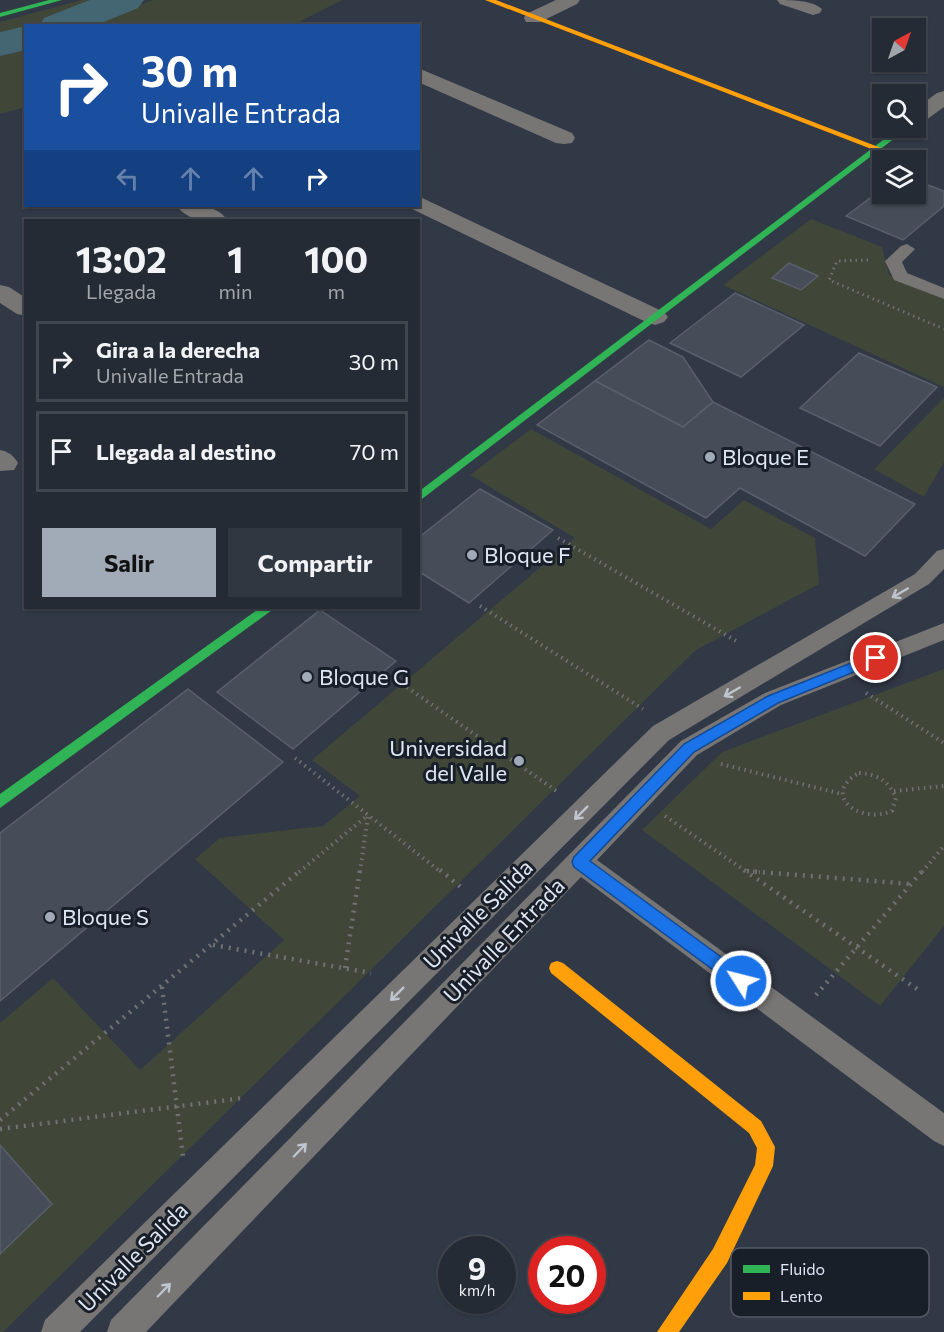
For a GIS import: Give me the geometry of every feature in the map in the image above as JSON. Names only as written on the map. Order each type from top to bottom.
[{"type":"street","points":[[0,15],[58,0]]},
{"type":"street","points":[[489,0],[877,148]]},
{"type":"street","points":[[533,18],[571,0]]},
{"type":"street","points":[[786,0],[813,9]]},
{"type":"street","points":[[420,75],[564,138]]},
{"type":"street","points":[[428,96],[447,86]]},
{"type":"street","points":[[926,111],[944,97]]},
{"type":"street","points":[[420,496],[890,138]]},
{"type":"street","points":[[420,204],[656,317]]},
{"type":"street","points":[[0,292],[24,308]]},
{"type":"street","points":[[0,802],[268,609]]},
{"type":"street","points":[[557,968],[755,1127],[766,1147],[764,1166],[720,1256],[667,1332]]},
{"type":"lane","points":[[907,249],[893,261],[900,276],[944,294]]},
{"type":"lane","name":"Univalle Salida","points":[[57,1332],[661,733],[922,579],[944,556]]},
{"type":"lane","name":"Univalle Entrada","points":[[123,1332],[689,748],[773,699],[944,631]]},
{"type":"lane","points":[[580,862],[944,1131]]},
{"type":"path","points":[[558,538],[738,642]]},
{"type":"path","points":[[480,606],[671,727]]},
{"type":"path","points":[[837,674],[944,743]]},
{"type":"path","points":[[392,676],[584,810]]},
{"type":"path","points":[[684,754],[842,794]]},
{"type":"path","points":[[295,758],[486,906]]},
{"type":"path","points":[[859,773],[876,775],[890,784],[894,791],[896,798],[892,811],[877,817],[859,813],[845,801],[842,794],[845,780],[859,773]]},
{"type":"path","points":[[894,791],[944,786]]},
{"type":"path","points":[[641,799],[917,989]]},
{"type":"path","points":[[0,1120],[368,815]]},
{"type":"path","points":[[345,969],[368,815]]},
{"type":"path","points":[[794,1021],[944,846]]},
{"type":"path","points":[[746,871],[911,884]]},
{"type":"path","points":[[212,945],[411,980]]},
{"type":"path","points":[[162,987],[189,1201]]},
{"type":"path","points":[[0,1129],[301,1090]]},
{"type":"green space","points":[[82,0],[107,0],[43,24],[24,24],[24,31],[0,37],[0,22]]},
{"type":"green space","points":[[153,0],[342,0],[295,24],[85,24]]},
{"type":"green space","points":[[24,45],[24,107],[0,114],[0,50]]},
{"type":"green space","points":[[811,219],[882,247],[889,275],[944,299],[944,387],[723,285]]},
{"type":"green space","points":[[944,398],[944,462],[924,497],[874,469]]},
{"type":"green space","points":[[531,429],[711,529],[744,500],[815,538],[819,584],[696,650],[3,1332],[0,1332],[0,1254],[52,1204],[0,1145],[0,1023],[53,978],[140,1070],[284,940],[195,859],[220,838],[323,826],[360,796],[312,760],[575,538],[470,475]]},
{"type":"green space","points":[[944,669],[944,926],[880,1006],[642,830],[722,752]]},
{"type":"building","points":[[926,184],[944,191],[944,206],[903,240],[846,216],[872,196],[872,204],[926,204]]},
{"type":"building","points":[[789,263],[818,276],[801,290],[772,278]]},
{"type":"building","points":[[735,293],[804,325],[741,377],[670,343]]},
{"type":"building","points":[[649,340],[683,357],[713,402],[683,427],[595,381]]},
{"type":"building","points":[[859,353],[937,387],[880,446],[800,408]]},
{"type":"building","name":"Bloque E","points":[[595,381],[683,427],[713,402],[915,504],[865,556],[740,488],[706,518],[537,425]]},
{"type":"building","name":"Bloque F","points":[[480,489],[553,530],[469,603],[420,572],[420,536]]},
{"type":"building","name":"Bloque G","points":[[320,610],[396,661],[293,749],[217,692]]},
{"type":"building","name":"Bloque S","points":[[188,689],[283,762],[0,1001],[0,833]]},
{"type":"building","points":[[0,1145],[52,1204],[0,1254]]},
{"type":"waterway","points":[[63,24],[125,0]]},
{"type":"waterway","points":[[0,44],[24,38]]},
{"type":"traffic: fast","points":[[0,15],[58,0]]},
{"type":"traffic: fast","points":[[420,496],[891,138]]},
{"type":"traffic: fast","points":[[0,802],[268,609]]},
{"type":"traffic: slow","points":[[489,0],[877,148]]},
{"type":"traffic: slow","points":[[557,968],[755,1127],[766,1147],[764,1166],[720,1256],[667,1332]]},
{"type":"place","name":"Bloque E","points":[[710,457]]},
{"type":"place","name":"Bloque F","points":[[472,555]]},
{"type":"place","name":"Bloque G","points":[[307,677]]},
{"type":"place","name":"Universidad del Valle","points":[[519,761]]},
{"type":"place","name":"Bloque S","points":[[50,917]]},
{"type":"route","points":[[741,981],[580,862],[689,748],[773,699],[876,658]]}]
